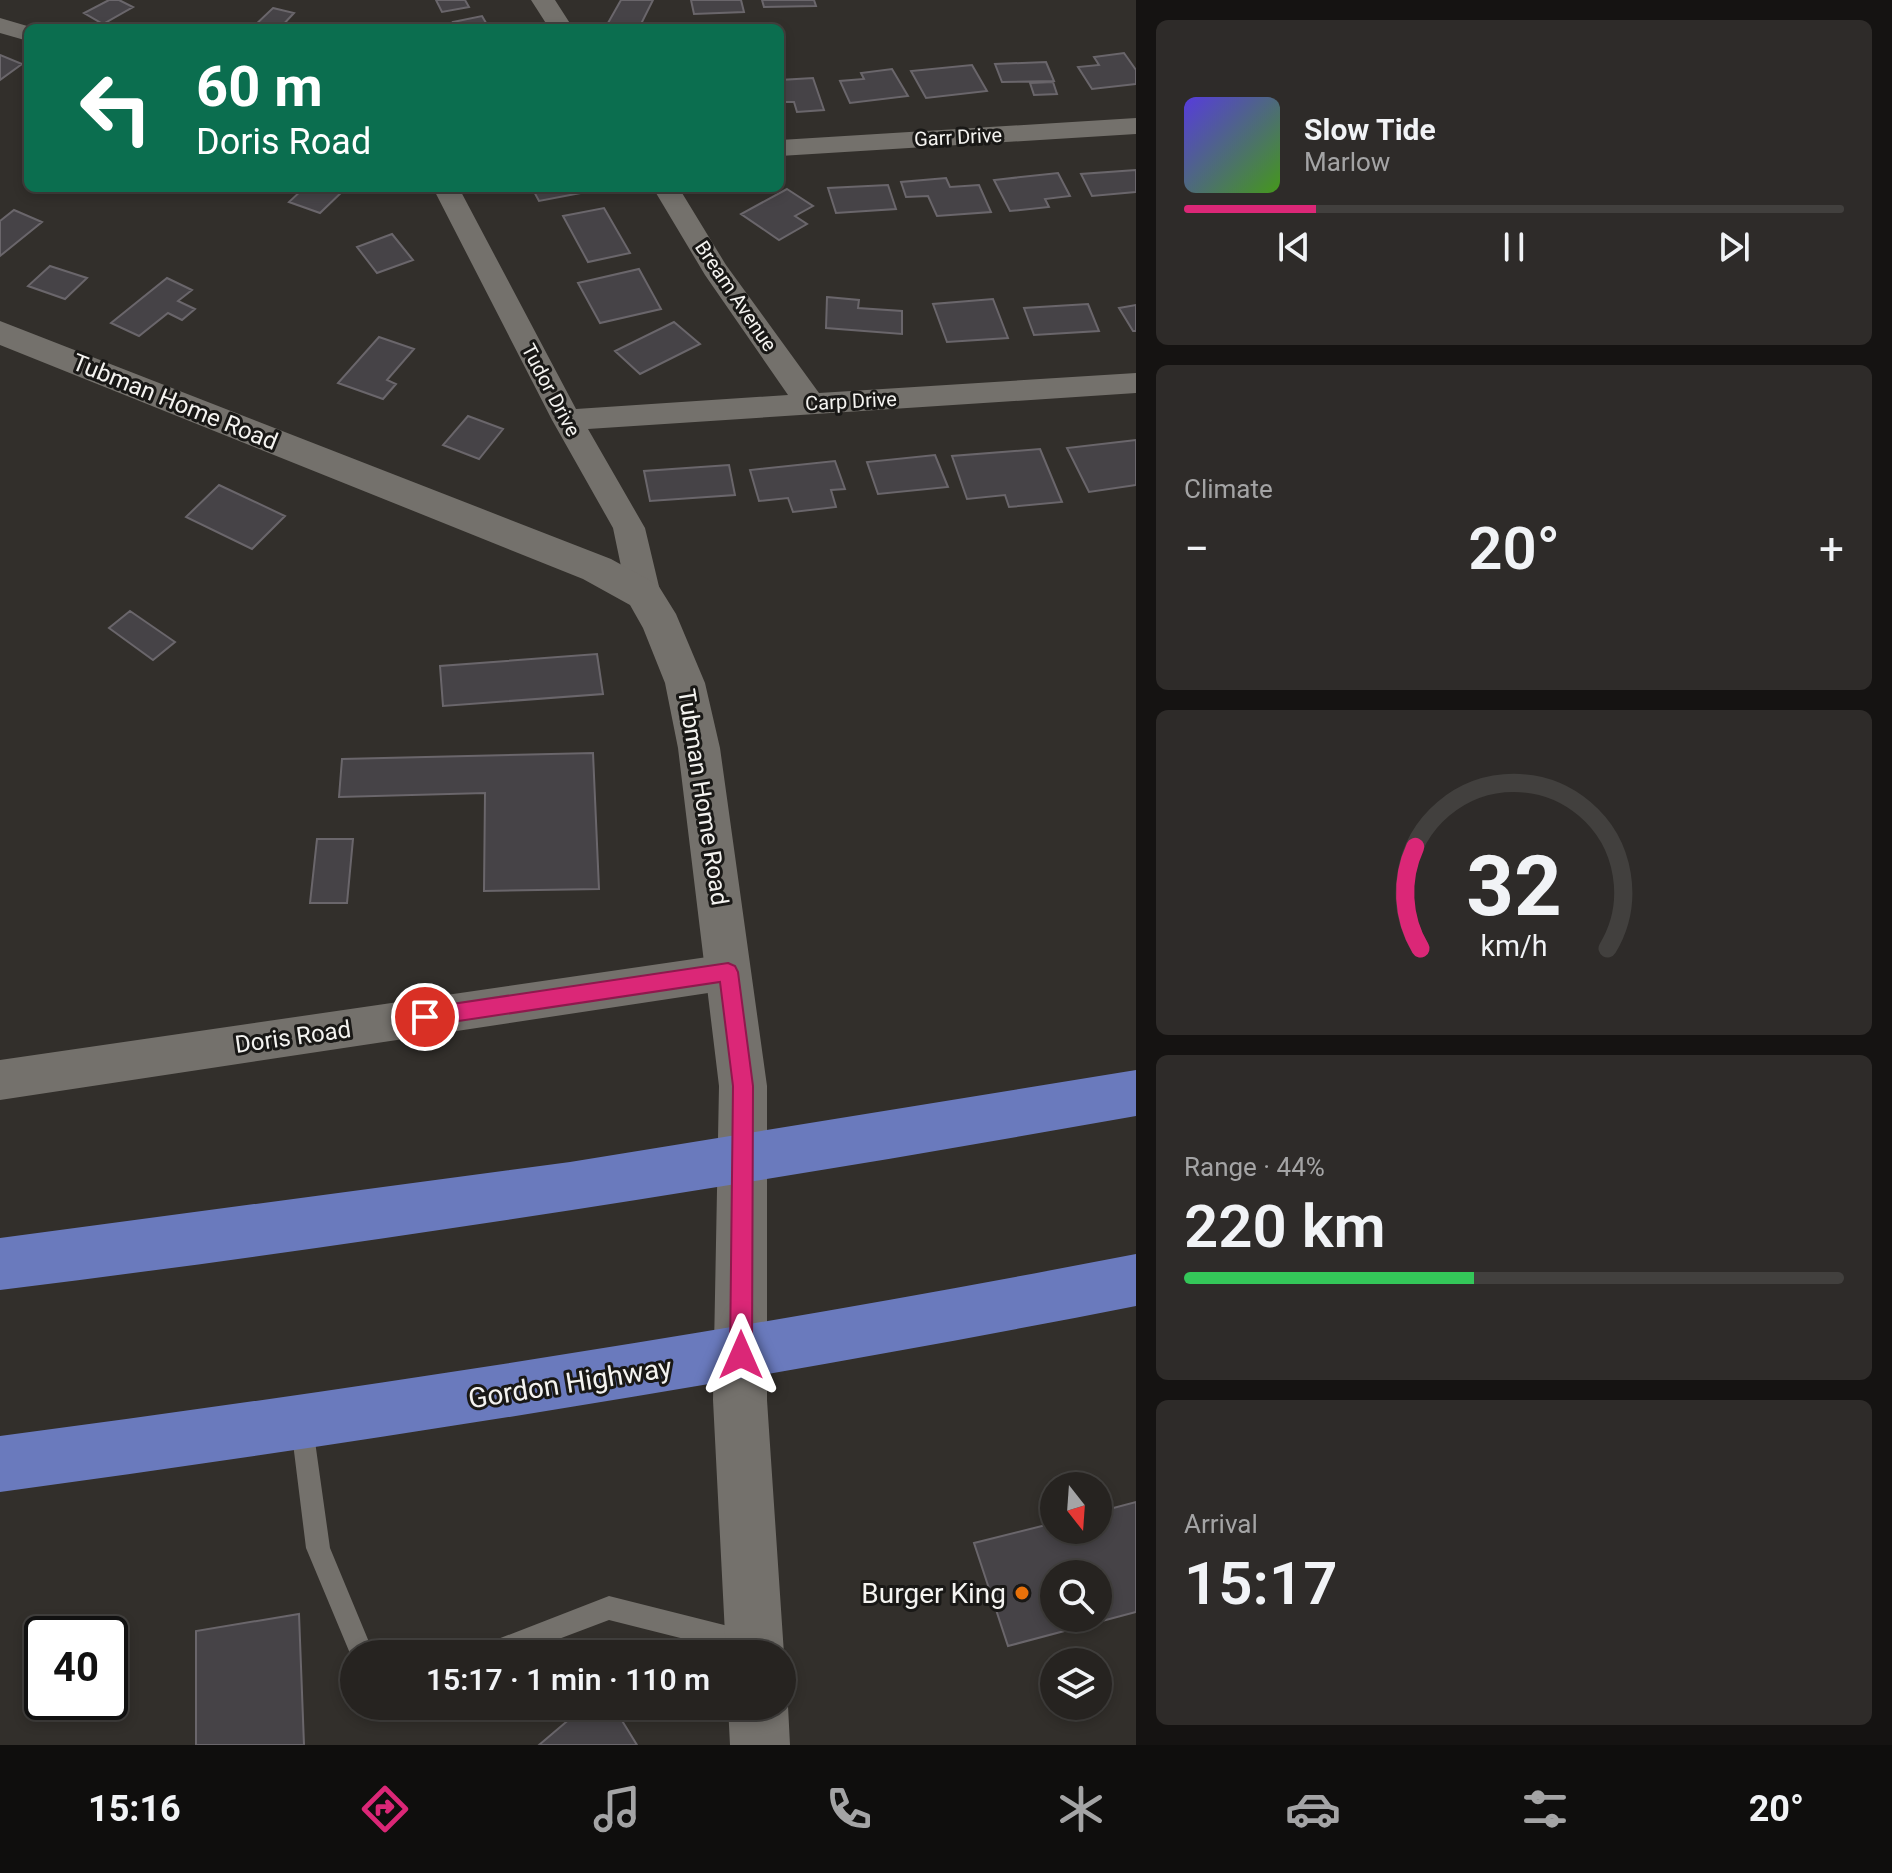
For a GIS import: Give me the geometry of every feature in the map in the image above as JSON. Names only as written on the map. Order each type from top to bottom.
[{"type":"highway","points":[[0,1264],[227,1237],[741,1161],[1136,1093]]},
{"type":"highway","name":"Gordon Highway","points":[[0,1464],[301,1425],[741,1355],[905,1327],[1136,1280]]},
{"type":"street","points":[[543,0],[558,24]]},
{"type":"street","points":[[0,25],[24,33]]},
{"type":"street","name":"Garr Drive","points":[[784,148],[1136,126]]},
{"type":"street","name":"Tudor Drive","points":[[448,192],[567,420],[629,528],[644,595]]},
{"type":"street","name":"Bream Avenue","points":[[668,192],[715,269],[809,402]]},
{"type":"street","name":"Tubman Home Road","points":[[0,332],[597,569],[644,595],[662,625],[685,683],[699,748],[743,1086],[740,1400],[754,1640]]},
{"type":"street","name":"Carp Drive","points":[[567,420],[1136,383]]},
{"type":"street","name":"Doris Road","points":[[0,1080],[728,972]]},
{"type":"street","points":[[759,1720],[760,1745]]},
{"type":"lane","points":[[301,1425],[318,1548],[356,1640]]},
{"type":"lane","points":[[525,1640],[609,1608],[723,1640]]},
{"type":"building","points":[[109,0],[119,0],[133,7],[103,24],[84,13]]},
{"type":"building","points":[[436,0],[465,0],[469,7],[442,12]]},
{"type":"building","points":[[621,0],[653,0],[641,24],[608,23]]},
{"type":"building","points":[[691,0],[741,0],[744,12],[694,14]]},
{"type":"building","points":[[762,0],[814,0],[816,6],[764,7]]},
{"type":"building","points":[[273,8],[294,13],[284,24],[256,24]]},
{"type":"building","points":[[482,16],[487,24],[454,24]]},
{"type":"building","points":[[1124,53],[1136,70],[1136,84],[1092,89],[1078,67],[1099,65],[1094,57]]},
{"type":"building","points":[[0,55],[22,64],[0,80]]},
{"type":"building","points":[[1046,62],[1054,81],[1002,82],[995,64]]},
{"type":"building","points":[[972,65],[987,91],[926,98],[911,71]]},
{"type":"building","points":[[892,69],[908,96],[850,103],[840,81],[864,79],[861,73]]},
{"type":"building","points":[[813,78],[824,110],[797,112],[794,102],[784,102],[784,80]]},
{"type":"building","points":[[1053,82],[1057,94],[1034,95],[1030,83]]},
{"type":"building","points":[[1136,170],[1136,192],[1092,196],[1081,174]]},
{"type":"building","points":[[1058,173],[1070,196],[1045,199],[1049,207],[1010,211],[994,180]]},
{"type":"building","points":[[946,178],[950,187],[979,185],[991,212],[937,216],[928,196],[906,197],[901,182]]},
{"type":"building","points":[[888,185],[896,209],[836,213],[828,188]]},
{"type":"building","points":[[787,189],[813,206],[795,216],[807,224],[779,240],[741,214]]},
{"type":"building","points":[[300,192],[342,192],[320,213],[289,202]]},
{"type":"building","points":[[534,192],[586,192],[539,201]]},
{"type":"building","points":[[604,208],[630,253],[588,262],[563,216]]},
{"type":"building","points":[[14,210],[42,222],[0,256],[0,221]]},
{"type":"building","points":[[392,234],[413,260],[377,273],[357,247]]},
{"type":"building","points":[[50,266],[87,278],[65,299],[28,286]]},
{"type":"building","points":[[639,269],[661,309],[600,323],[578,283]]},
{"type":"building","points":[[167,278],[192,290],[178,301],[195,309],[182,320],[168,313],[139,336],[111,323]]},
{"type":"building","points":[[827,297],[859,300],[858,308],[902,311],[902,334],[826,328]]},
{"type":"building","points":[[993,299],[1008,338],[947,342],[933,304]]},
{"type":"building","points":[[1088,304],[1099,331],[1034,335],[1024,308]]},
{"type":"building","points":[[1136,305],[1136,331],[1133,331],[1119,308]]},
{"type":"building","points":[[674,322],[700,344],[640,374],[615,351]]},
{"type":"building","points":[[379,337],[414,349],[387,380],[396,384],[383,399],[338,383]]},
{"type":"building","points":[[468,416],[503,429],[479,459],[443,445]]},
{"type":"building","points":[[1136,440],[1136,485],[1089,492],[1067,448]]},
{"type":"building","points":[[1040,449],[1062,502],[1009,507],[1005,495],[967,499],[952,456]]},
{"type":"building","points":[[935,455],[948,487],[878,494],[867,462]]},
{"type":"building","points":[[835,461],[845,489],[831,490],[836,507],[793,512],[788,498],[759,501],[750,470]]},
{"type":"building","points":[[729,465],[735,495],[650,501],[644,471]]},
{"type":"building","points":[[219,485],[285,516],[252,549],[186,517]]},
{"type":"building","points":[[130,611],[175,642],[153,660],[109,628]]},
{"type":"building","points":[[597,654],[603,694],[443,706],[440,666]]},
{"type":"building","points":[[593,753],[599,889],[484,891],[485,793],[339,797],[342,759]]},
{"type":"building","points":[[317,839],[353,839],[347,903],[310,903]]},
{"type":"building","name":"Burger King","points":[[1136,1502],[1136,1612],[1112,1618],[1112,1560],[1040,1560],[1040,1632],[1061,1632],[1008,1646],[974,1543],[1040,1526],[1040,1544],[1112,1544],[1112,1508]]},
{"type":"building","points":[[299,1614],[304,1745],[196,1745],[196,1631]]},
{"type":"building","points":[[568,1720],[622,1720],[637,1745],[539,1745]]},
{"type":"place","name":"Burger King","points":[[1022,1593]]},
{"type":"route","points":[[425,1017],[728,972],[743,1086],[741,1355]]}]
